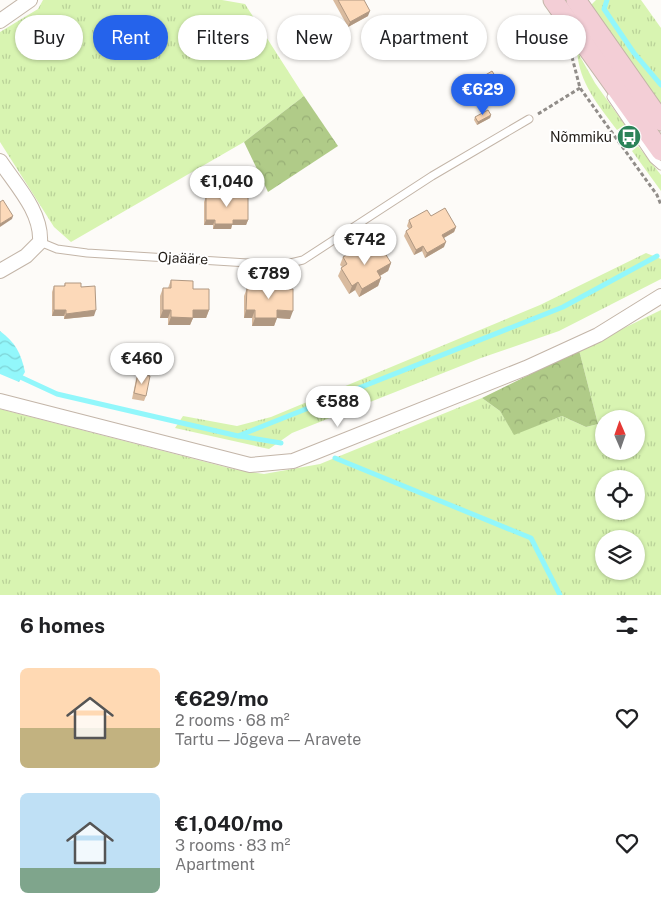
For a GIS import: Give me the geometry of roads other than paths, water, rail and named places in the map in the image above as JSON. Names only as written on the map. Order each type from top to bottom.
[{"type":"main road","points":[[553,0],[561,15]]},
{"type":"main road","points":[[576,0],[661,121]]},
{"type":"main road","points":[[586,58],[661,151]]},
{"type":"street","points":[[0,21],[30,0]]},
{"type":"street","points":[[0,160],[36,216],[41,229],[40,242],[26,256],[0,271]]},
{"type":"street","points":[[0,401],[250,465],[293,461],[526,368],[598,335],[661,296]]},
{"type":"lane","points":[[586,60],[653,159],[661,166]]},
{"type":"lane","name":"Ojaääre","points":[[40,242],[57,249],[76,252],[282,265],[303,260],[432,176],[529,119]]},
{"type":"water","points":[[0,331],[10,339],[22,359],[25,372],[19,382],[0,374]]},
{"type":"waterway","points":[[607,0],[604,9],[634,53],[661,85]]},
{"type":"waterway","points":[[16,375],[57,394],[238,436],[563,307],[657,256]]},
{"type":"waterway","points":[[239,436],[281,443]]},
{"type":"waterway","points":[[335,458],[531,538],[560,595]]},
{"type":"place","name":"Nõmmiku","points":[[629,137]]}]
